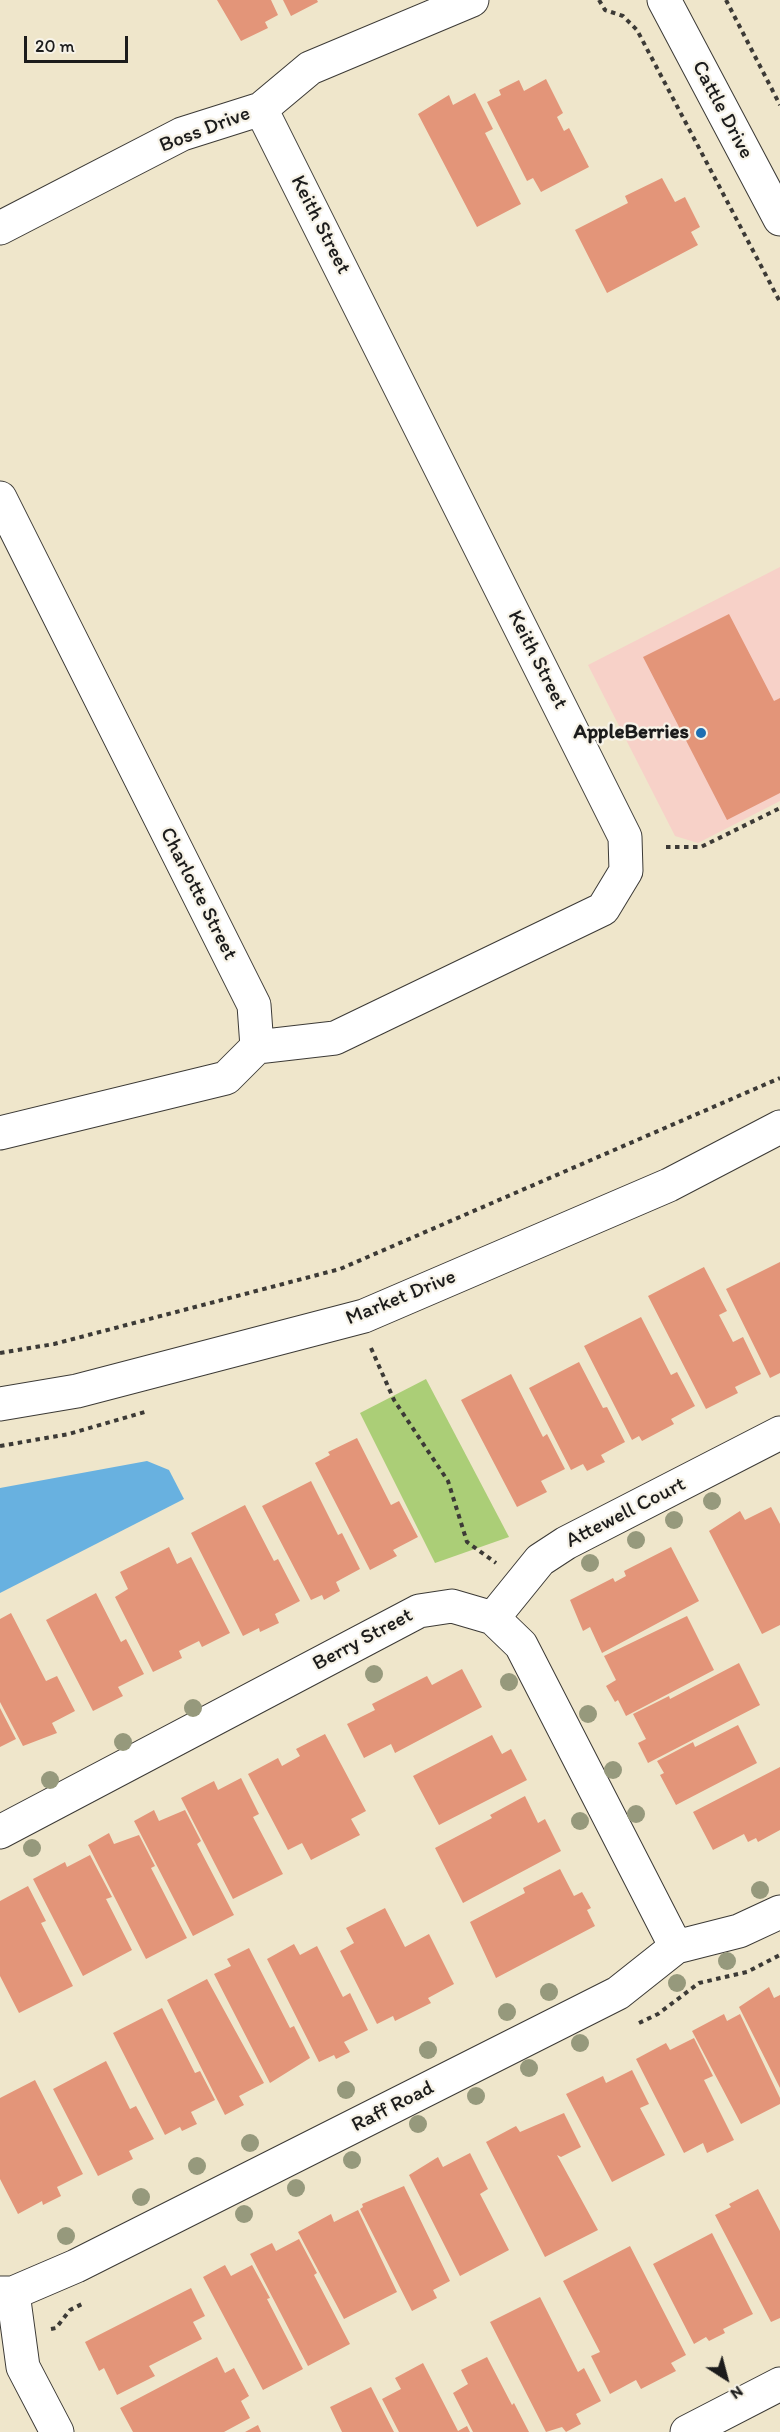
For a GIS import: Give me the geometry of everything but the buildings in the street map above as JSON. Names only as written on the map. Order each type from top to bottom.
[{"type":"street","name":"Boss Drive","points":[[0,228],[183,134],[261,109],[310,68],[472,0]]},
{"type":"street","name":"Cattle Drive","points":[[664,0],[780,219]]},
{"type":"street","name":"Keith Street","points":[[257,1047],[335,1038],[603,909],[626,871],[625,837],[261,109]]},
{"type":"street","name":"Charlotte Street","points":[[0,498],[254,1005],[257,1047]]},
{"type":"street","points":[[0,1133],[226,1078],[257,1047]]},
{"type":"street","name":"Market Drive","points":[[0,1404],[77,1391],[364,1316],[669,1185],[780,1127]]},
{"type":"street","name":"Attewell Court","points":[[493,1618],[521,1580],[540,1560],[566,1543],[780,1433]]},
{"type":"street","name":"Berry Street","points":[[0,1832],[419,1611],[452,1606],[493,1618],[521,1645],[676,1947]]},
{"type":"street","name":"Raff Road","points":[[6,2293],[87,2261],[618,1993],[676,1947],[739,1931],[780,1912]]},
{"type":"street","points":[[6,2293],[23,2367],[57,2432]]},
{"type":"street","points":[[687,2432],[780,2384]]},
{"type":"path","points":[[599,0],[605,10],[623,16],[637,30],[780,302]]},
{"type":"path","points":[[726,0],[780,105]]},
{"type":"path","points":[[666,847],[700,848],[780,808]]},
{"type":"path","points":[[0,1353],[54,1344],[340,1269],[780,1078]]},
{"type":"path","points":[[370,1346],[394,1400],[448,1481],[467,1542],[521,1580]]},
{"type":"shaded area","name":"AppleBerries","points":[[780,567],[780,801],[698,843],[675,836],[588,665]]},
{"type":"green space","points":[[426,1379],[509,1537],[435,1563],[360,1413]]},
{"type":"water","points":[[147,1461],[169,1470],[184,1499],[0,1593],[0,1488]]},
{"type":"place","name":"AppleBerries","points":[[701,733]]}]
